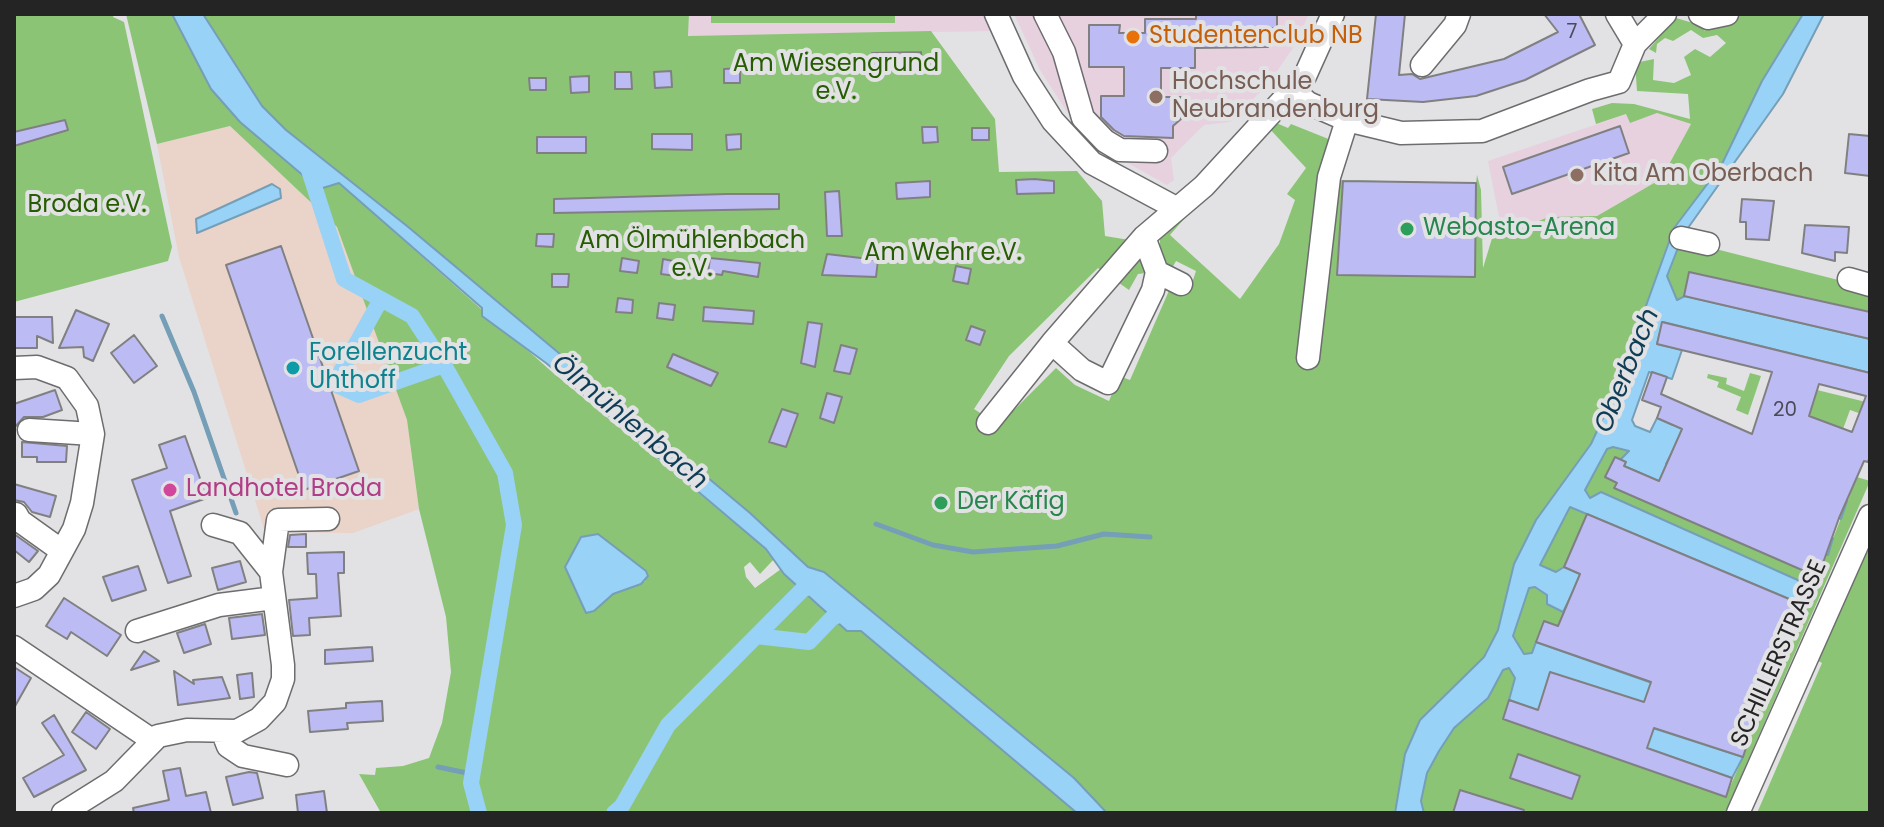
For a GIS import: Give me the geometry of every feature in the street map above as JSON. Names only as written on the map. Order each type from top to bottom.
[{"type":"street","points":[[996,14],[1024,76],[1053,121],[1092,163],[1176,208]]},
{"type":"street","points":[[1045,14],[1064,52],[1083,118],[1105,141],[1120,150],[1156,151]]},
{"type":"street","points":[[988,423],[1144,237],[1204,186],[1293,90],[1314,63],[1333,14]]},
{"type":"street","points":[[1422,65],[1455,25],[1459,14]]},
{"type":"street","points":[[1617,14],[1635,44]]},
{"type":"street","points":[[1293,90],[1308,103],[1347,120],[1401,133],[1439,135],[1497,128],[1590,90],[1619,82],[1635,44],[1665,14]]},
{"type":"street","points":[[1700,14],[1708,18],[1727,14]]},
{"type":"street","points":[[1308,358],[1329,177],[1347,120]]},
{"type":"street","points":[[1052,343],[1082,370],[1108,383],[1153,290],[1157,272],[1144,237]]},
{"type":"street","points":[[1681,238],[1708,244]]},
{"type":"street","points":[[1157,272],[1181,284]]},
{"type":"street","points":[[14,368],[37,367],[67,378],[87,406],[93,434],[82,503],[62,551],[41,582],[14,596]]},
{"type":"street","points":[[29,430],[93,434]]},
{"type":"street","points":[[16,514],[20,521],[62,551]]},
{"type":"street","name":"SCHILLERSTRASSE","points":[[1738,813],[1870,516]]},
{"type":"street","points":[[63,813],[114,781],[152,740],[176,731],[237,731],[259,719],[281,690],[283,665],[271,572],[278,520],[328,519]]},
{"type":"street","points":[[213,525],[240,533],[271,572]]},
{"type":"street","points":[[137,631],[219,605],[274,598]]},
{"type":"street","points":[[14,647],[152,740]]},
{"type":"street","points":[[223,733],[228,746],[243,756],[287,765]]},
{"type":"shaded area","points":[[689,14],[990,14],[995,31],[688,36]]},
{"type":"shaded area","name":"Hochschule Neubrandenburg","points":[[1014,14],[1309,14],[1295,45],[1269,83],[1230,122],[1204,125],[1171,158],[1174,180],[1167,185],[1117,157],[1067,112],[1040,70]]},
{"type":"shaded area","name":"Kita Am Oberbach","points":[[1657,113],[1691,124],[1661,179],[1597,216],[1548,217],[1503,237],[1488,161],[1627,114],[1630,122]]},
{"type":"shaded area","points":[[230,126],[337,227],[407,420],[419,509],[353,533],[265,532],[179,257],[157,144]]},
{"type":"green space","name":"Broda e.V.","points":[[14,14],[114,14],[113,17],[124,22],[172,247],[168,261],[14,302]]},
{"type":"green space","points":[[126,14],[172,14],[211,89],[323,188],[339,183],[551,371],[766,549],[775,558],[760,574],[750,562],[744,567],[746,577],[755,588],[781,569],[847,631],[861,631],[1077,813],[381,813],[359,774],[375,775],[376,768],[403,766],[429,758],[442,723],[451,672],[446,617],[419,509],[407,420],[337,227],[230,126],[157,144]],"holes":[[[565,568],[646,581],[613,594],[598,604],[577,589]]]},
{"type":"green space","points":[[203,14],[689,14],[688,36],[931,31],[995,119],[999,172],[1077,171],[1102,201],[1105,236],[1160,245],[1160,238],[1190,212],[1170,235],[1240,299],[1279,244],[1295,200],[1287,194],[1306,168],[1268,127],[1274,122],[1288,128],[1291,124],[1331,140],[1339,180],[1476,183],[1477,175],[1481,190],[1483,268],[1493,235],[1501,230],[1503,237],[1548,217],[1597,216],[1661,179],[1691,124],[1657,113],[1630,123],[1626,114],[1596,124],[1592,109],[1612,103],[1634,104],[1690,119],[1688,94],[1637,91],[1635,63],[1654,59],[1653,80],[1674,83],[1691,75],[1684,57],[1695,49],[1710,57],[1726,43],[1717,35],[1703,38],[1691,30],[1673,41],[1665,38],[1657,44],[1656,53],[1649,49],[1676,18],[1700,25],[1705,31],[1708,18],[1727,14],[1803,14],[1762,81],[1721,166],[1674,228],[1615,392],[1591,444],[1536,520],[1514,564],[1498,630],[1484,657],[1420,720],[1405,754],[1395,813],[1107,813],[1074,778],[824,572],[808,567],[750,513],[407,226],[286,130],[262,106]],"holes":[[[1176,261],[1196,271],[1189,292],[1171,286],[1130,380],[1119,376],[1109,401],[1075,385],[1056,368],[999,425],[974,409],[1009,356],[1098,268],[1129,290],[1138,274],[1171,270]]]},
{"type":"green space","points":[[711,14],[895,14],[895,23],[711,23]]},
{"type":"green space","points":[[1680,240],[1870,288],[1870,312],[1690,272],[1685,296],[1676,300],[1667,276]]},
{"type":"green space","points":[[1750,373],[1761,376],[1748,415],[1736,410],[1741,397],[1717,387],[1719,382],[1707,378],[1708,374],[1727,378],[1726,384],[1744,391]]},
{"type":"green space","points":[[1813,389],[1870,403],[1870,417],[1850,410],[1843,429],[1801,432]]},
{"type":"green space","points":[[1613,447],[1630,451],[1620,460],[1615,457],[1605,476],[1617,483],[1615,487],[1818,577],[1857,477],[1870,481],[1725,813],[1532,813],[1460,790],[1453,812],[1424,813],[1421,801],[1427,773],[1439,751],[1454,728],[1488,698],[1504,669],[1509,668],[1515,678],[1503,719],[1726,796],[1743,757],[1761,697],[1545,621],[1533,653],[1524,654],[1513,636],[1529,588],[1534,587],[1544,591],[1563,611],[1565,608],[1767,693],[1572,550],[1564,567],[1556,573],[1540,565],[1570,507],[1587,514],[1579,534],[1801,604],[1810,586],[1602,492],[1590,498],[1585,490],[1607,449]]},
{"type":"green space","points":[[1870,528],[1870,813],[1757,813],[1822,663],[1811,657]]},
{"type":"water","name":"Ölmühlenbach","points":[[172,14],[203,14],[262,106],[286,130],[407,226],[750,513],[808,567],[824,572],[1074,778],[1107,813],[1077,813],[861,631],[847,631],[784,574],[766,549],[546,363],[482,316],[482,308],[339,183],[323,188],[312,183],[240,122],[211,89]]},
{"type":"water","name":"Oberbach","points":[[1803,14],[1824,14],[1783,94],[1683,235],[1667,276],[1677,300],[1685,296],[1870,339],[1870,373],[1663,322],[1657,344],[1682,350],[1672,379],[1649,372],[1632,420],[1635,426],[1650,432],[1657,418],[1673,425],[1674,422],[1847,501],[1841,519],[1675,447],[1666,464],[1833,538],[1828,555],[1624,466],[1625,462],[1620,460],[1629,451],[1613,447],[1607,449],[1585,490],[1590,498],[1601,492],[1811,586],[1801,604],[1570,507],[1540,565],[1556,572],[1564,567],[1781,662],[1573,592],[1563,612],[1547,604],[1547,595],[1535,587],[1529,588],[1513,636],[1524,654],[1532,653],[1536,642],[1754,719],[1750,737],[1550,673],[1544,693],[1743,757],[1732,778],[1509,700],[1515,678],[1509,668],[1503,670],[1488,698],[1454,728],[1439,751],[1427,773],[1421,801],[1424,813],[1395,813],[1405,754],[1420,720],[1484,657],[1498,630],[1514,564],[1536,520],[1591,444],[1615,392],[1674,228],[1721,166],[1762,81]]},
{"type":"water","points":[[272,184],[280,189],[281,198],[197,233],[196,219]]},
{"type":"water","points":[[598,534],[646,571],[648,576],[641,584],[613,594],[594,611],[586,613],[565,567],[581,537]]},
{"type":"building","points":[[1196,14],[1277,14],[1277,28],[1272,28],[1272,34],[1268,34],[1268,47],[1195,48],[1195,68],[1161,68],[1161,97],[1181,97],[1181,119],[1173,126],[1173,138],[1124,136],[1114,130],[1101,117],[1101,96],[1124,96],[1124,67],[1089,67],[1089,25],[1120,25],[1119,33],[1145,33],[1145,19],[1196,19]]},
{"type":"building","points":[[1376,14],[1405,14],[1399,75],[1412,74],[1420,79],[1504,59],[1558,32],[1544,14],[1579,14],[1595,45],[1525,80],[1476,96],[1423,102],[1367,99]]},
{"type":"building","points":[[921,52],[922,66],[873,69],[872,53]]},
{"type":"building","points":[[740,68],[740,83],[724,83],[724,69]]},
{"type":"building","points":[[671,71],[672,87],[655,88],[654,72]]},
{"type":"building","points":[[615,72],[631,72],[632,89],[615,89]]},
{"type":"building","points":[[589,76],[589,92],[571,93],[570,77]]},
{"type":"building","points":[[529,78],[546,78],[546,90],[530,90]]},
{"type":"building","points":[[65,120],[68,130],[14,146],[14,132]]},
{"type":"building","points":[[1620,126],[1629,153],[1512,194],[1503,167]]},
{"type":"building","points":[[922,127],[937,127],[938,142],[923,143]]},
{"type":"building","points":[[972,128],[989,128],[989,140],[972,140]]},
{"type":"building","points":[[652,134],[692,134],[692,150],[652,149]]},
{"type":"building","points":[[741,134],[741,149],[727,150],[726,135]]},
{"type":"building","points":[[1849,134],[1870,136],[1870,176],[1845,173]]},
{"type":"building","points":[[537,137],[586,137],[586,153],[537,153]]},
{"type":"building","points":[[1016,180],[1054,181],[1054,193],[1017,194]]},
{"type":"building","points":[[930,181],[930,197],[897,199],[896,183]]},
{"type":"building","name":"Webasto-Arena","points":[[1343,181],[1476,183],[1475,277],[1337,275]]},
{"type":"building","points":[[839,191],[842,236],[827,236],[825,192]]},
{"type":"building","points":[[779,194],[779,209],[554,213],[554,199]]},
{"type":"building","points":[[1742,199],[1774,201],[1769,240],[1746,239],[1746,222],[1740,222]]},
{"type":"building","points":[[1805,225],[1849,227],[1847,253],[1835,252],[1835,261],[1802,253]]},
{"type":"building","points":[[537,234],[554,234],[553,247],[536,246]]},
{"type":"building","name":"Forellenzucht Uhthoff","points":[[281,246],[359,471],[304,490],[226,265]]},
{"type":"building","points":[[827,254],[878,260],[876,277],[822,275]]},
{"type":"building","points":[[622,258],[639,261],[637,273],[620,271]]},
{"type":"building","points":[[710,258],[760,263],[758,277],[723,271],[722,275],[708,273]]},
{"type":"building","points":[[663,259],[678,262],[676,276],[661,274]]},
{"type":"building","points":[[956,266],[971,269],[968,284],[953,281]]},
{"type":"building","points":[[1689,272],[1870,312],[1870,339],[1684,296]]},
{"type":"building","points":[[552,274],[569,274],[568,287],[552,287]]},
{"type":"building","points":[[618,298],[633,300],[632,313],[616,312]]},
{"type":"building","points":[[659,303],[675,305],[673,320],[657,318]]},
{"type":"building","points":[[704,307],[754,311],[753,324],[703,321]]},
{"type":"building","points":[[76,310],[109,324],[93,361],[84,357],[83,347],[59,348]]},
{"type":"building","points":[[14,317],[52,317],[53,343],[37,336],[37,348],[14,348]]},
{"type":"building","points":[[808,322],[822,324],[815,367],[801,363]]},
{"type":"building","points":[[1662,322],[1870,373],[1870,456],[1868,462],[1864,461],[1839,518],[1818,577],[1614,488],[1617,483],[1605,477],[1615,457],[1626,462],[1624,466],[1659,481],[1682,429],[1657,418],[1661,407],[1642,400],[1652,372],[1667,377],[1661,394],[1752,434],[1772,372],[1657,344]],"holes":[[[1819,384],[1866,396],[1852,432],[1809,416]]]},
{"type":"building","points":[[971,326],[985,331],[980,345],[966,340]]},
{"type":"building","points":[[134,335],[157,366],[134,383],[111,353]]},
{"type":"building","points":[[841,345],[857,349],[850,374],[834,371]]},
{"type":"building","points":[[673,354],[718,373],[711,386],[667,367]]},
{"type":"building","points":[[55,390],[62,410],[43,417],[24,417],[14,428],[14,404]]},
{"type":"building","points":[[827,393],[842,397],[834,423],[820,418]]},
{"type":"building","points":[[782,409],[798,414],[786,447],[769,442]]},
{"type":"building","name":"Landhotel Broda","points":[[185,436],[207,498],[170,511],[191,576],[168,583],[132,480],[167,468],[159,445]]},
{"type":"building","points":[[22,442],[67,446],[66,462],[37,462],[37,457],[22,457]]},
{"type":"building","points":[[14,484],[56,496],[50,517],[32,512],[24,502],[14,500]]},
{"type":"building","points":[[1587,514],[1801,604],[1785,642],[1789,644],[1767,693],[1764,692],[1743,757],[1654,728],[1647,748],[1732,778],[1726,797],[1503,719],[1509,700],[1538,710],[1550,672],[1644,702],[1651,682],[1536,642],[1544,621],[1558,626],[1580,574],[1564,567]]},
{"type":"building","points":[[14,534],[38,551],[29,562],[14,550]]},
{"type":"building","points":[[306,534],[306,547],[288,547],[290,535]]},
{"type":"building","points":[[344,552],[344,573],[338,573],[341,616],[309,618],[310,635],[293,636],[289,600],[317,598],[316,574],[308,574],[307,553]]},
{"type":"building","points":[[240,561],[246,582],[218,590],[212,568]]},
{"type":"building","points":[[138,566],[146,590],[112,601],[103,577]]},
{"type":"building","points":[[64,598],[121,635],[107,656],[71,632],[67,639],[46,626]]},
{"type":"building","points":[[262,614],[265,635],[232,639],[229,618]]},
{"type":"building","points":[[205,624],[211,644],[184,653],[177,633]]},
{"type":"building","points":[[372,647],[373,661],[325,664],[325,650]]},
{"type":"building","points":[[144,651],[159,661],[131,670]]},
{"type":"building","points":[[14,667],[31,678],[14,708]]},
{"type":"building","points":[[174,671],[194,684],[193,680],[222,677],[230,698],[178,705]]},
{"type":"building","points":[[252,673],[254,697],[240,699],[237,675]]},
{"type":"building","points":[[382,701],[383,721],[347,723],[348,729],[310,732],[308,711],[346,708],[346,703]]},
{"type":"building","points":[[86,712],[110,729],[96,749],[72,732]]},
{"type":"building","points":[[54,715],[86,770],[34,797],[23,778],[64,755],[42,723]]},
{"type":"building","points":[[1518,754],[1580,776],[1572,799],[1510,778]]},
{"type":"building","points":[[180,768],[186,796],[206,792],[211,813],[134,813],[133,808],[169,800],[163,771]]},
{"type":"building","points":[[257,773],[263,798],[233,805],[226,777]]},
{"type":"building","points":[[1460,790],[1524,810],[1523,813],[1453,813]]},
{"type":"building","points":[[324,791],[327,813],[298,813],[296,795]]},
{"type":"waterway","points":[[307,164],[344,279],[412,316],[444,365],[505,473],[514,525],[471,783],[479,813]]},
{"type":"waterway","points":[[381,299],[334,384],[359,395],[444,365]]},
{"type":"waterway","points":[[162,316],[194,392],[236,513]]},
{"type":"waterway","points":[[876,524],[933,545],[973,552],[1057,546],[1104,534],[1150,537]]},
{"type":"waterway","points":[[614,813],[622,806],[668,725],[802,590],[816,584]]},
{"type":"waterway","points":[[756,636],[809,642],[832,618],[848,611]]},
{"type":"waterway","points":[[438,767],[472,774]]},
{"type":"place","name":"Studentenclub NB","points":[[1133,37]]},
{"type":"place","name":"Hochschule Neubrandenburg","points":[[1156,97]]},
{"type":"place","name":"Kita Am Oberbach","points":[[1577,175]]},
{"type":"place","name":"Webasto-Arena","points":[[1407,229]]},
{"type":"place","name":"Forellenzucht Uhthoff","points":[[293,368]]},
{"type":"place","name":"Landhotel Broda","points":[[170,490]]},
{"type":"place","name":"Der Käfig","points":[[941,503]]},
{"type":"park label","name":"Am Wiesengrund e.V.","points":[[836,79]]},
{"type":"park label","name":"Am Wehr e.V.","points":[[943,254]]},
{"type":"park label","name":"Am Ölmühlenbach e.V.","points":[[692,256]]}]
